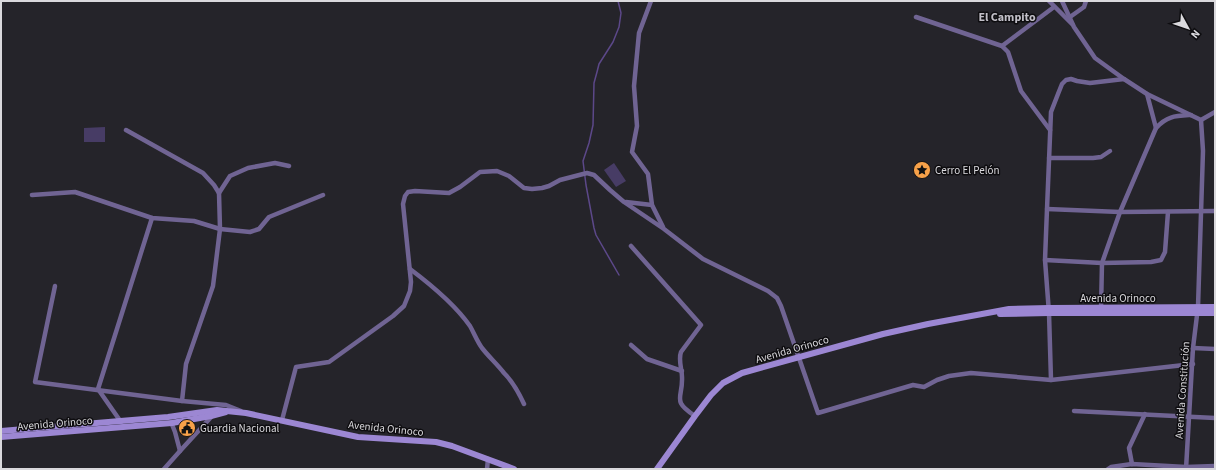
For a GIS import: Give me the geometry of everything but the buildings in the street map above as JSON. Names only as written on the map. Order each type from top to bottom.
[{"type":"street","points":[[651,1],[639,33],[634,86],[637,126],[632,152],[648,174],[652,205],[664,229]]},
{"type":"street","points":[[1050,1],[1074,27],[1095,58],[1124,79],[1147,94],[1201,120],[1215,112]]},
{"type":"street","points":[[1062,1],[1074,27]]},
{"type":"street","points":[[1070,17],[1084,7],[1086,1]]},
{"type":"street","points":[[1002,46],[1054,7]]},
{"type":"street","points":[[916,17],[1002,46],[1008,52],[1021,91],[1050,130]]},
{"type":"street","points":[[1051,380],[1049,310],[1045,260],[1051,112],[1062,84],[1066,80],[1071,79],[1090,83],[1124,79]]},
{"type":"street","points":[[1147,94],[1156,128]]},
{"type":"street","points":[[1102,311],[1102,263],[1120,212],[1156,128],[1163,121],[1174,116],[1191,115]]},
{"type":"street","name":"Avenida Constitución","points":[[1186,468],[1193,348],[1198,310],[1203,151],[1201,120]]},
{"type":"street","points":[[126,130],[203,173],[219,193],[220,229],[213,286],[186,364],[182,401]]},
{"type":"street","points":[[1049,158],[1093,158],[1101,157],[1110,151]]},
{"type":"street","points":[[219,193],[230,176],[248,168],[274,162],[288,166]]},
{"type":"street","points":[[282,420],[296,367],[329,362],[404,306],[410,291],[411,282],[403,204],[405,196],[408,192],[449,193],[460,187],[480,172],[489,171],[497,171],[509,176],[524,188],[532,189],[542,188],[560,180],[588,173],[594,175],[624,202],[664,229],[703,259],[768,291],[777,298],[781,306],[818,413],[913,385],[924,387],[949,376],[971,374],[1051,380],[1193,364]]},
{"type":"street","points":[[32,195],[75,192],[152,218],[194,221],[220,229],[250,232],[258,229],[269,217],[324,195]]},
{"type":"street","points":[[624,202],[652,205]]},
{"type":"street","points":[[1047,209],[1120,212],[1215,211]]},
{"type":"street","points":[[1045,260],[1102,263],[1151,262],[1161,260],[1165,252],[1168,212]]},
{"type":"street","points":[[98,389],[152,218]]},
{"type":"street","points":[[631,246],[701,325],[681,352],[680,356],[682,378],[679,398],[681,404],[686,410],[695,416]]},
{"type":"street","points":[[410,270],[423,279],[457,310],[470,327],[480,346],[504,372],[518,391],[524,404]]},
{"type":"street","points":[[55,286],[35,382],[182,401],[226,405],[246,413]]},
{"type":"street","name":"Avenida Orinoco","points":[[1198,310],[1215,307]]},
{"type":"street","name":"Avenida Orinoco","points":[[657,469],[711,395],[723,383],[742,373],[883,334],[1009,309],[1102,311],[1198,310],[1215,312]]},
{"type":"street","points":[[631,345],[647,359],[682,372]]},
{"type":"street","points":[[1193,348],[1215,349]]},
{"type":"street","points":[[98,389],[120,422]]},
{"type":"street","points":[[164,469],[218,410]]},
{"type":"street","name":"Avenida Orinoco","points":[[1,431],[120,422],[218,410],[246,413],[358,436],[436,442],[452,446],[514,469]]},
{"type":"street","name":"Avenida Orinoco","points":[[1,438],[172,423],[230,411]]},
{"type":"street","points":[[1074,411],[1145,414],[1189,418],[1215,418]]},
{"type":"street","points":[[1132,464],[1129,448],[1145,414]]},
{"type":"street","points":[[168,417],[172,423],[180,451]]},
{"type":"street","points":[[487,469],[488,459]]},
{"type":"street","points":[[1108,469],[1111,467],[1132,464],[1186,468],[1215,466]]},
{"type":"shaded area","points":[[105,127],[105,142],[84,142],[84,128]]},
{"type":"shaded area","points":[[614,163],[626,181],[616,187],[604,170]]},
{"type":"waterway","points":[[618,1],[621,13],[619,27],[613,42],[599,64],[594,83],[593,125],[583,161],[596,235],[619,275]]},
{"type":"place","name":"Cerro El Pelón","points":[[922,170]]},
{"type":"place","name":"Guardia Nacional","points":[[187,428]]},
{"type":"district","name":"El Campito","points":[[1007,17]]}]
